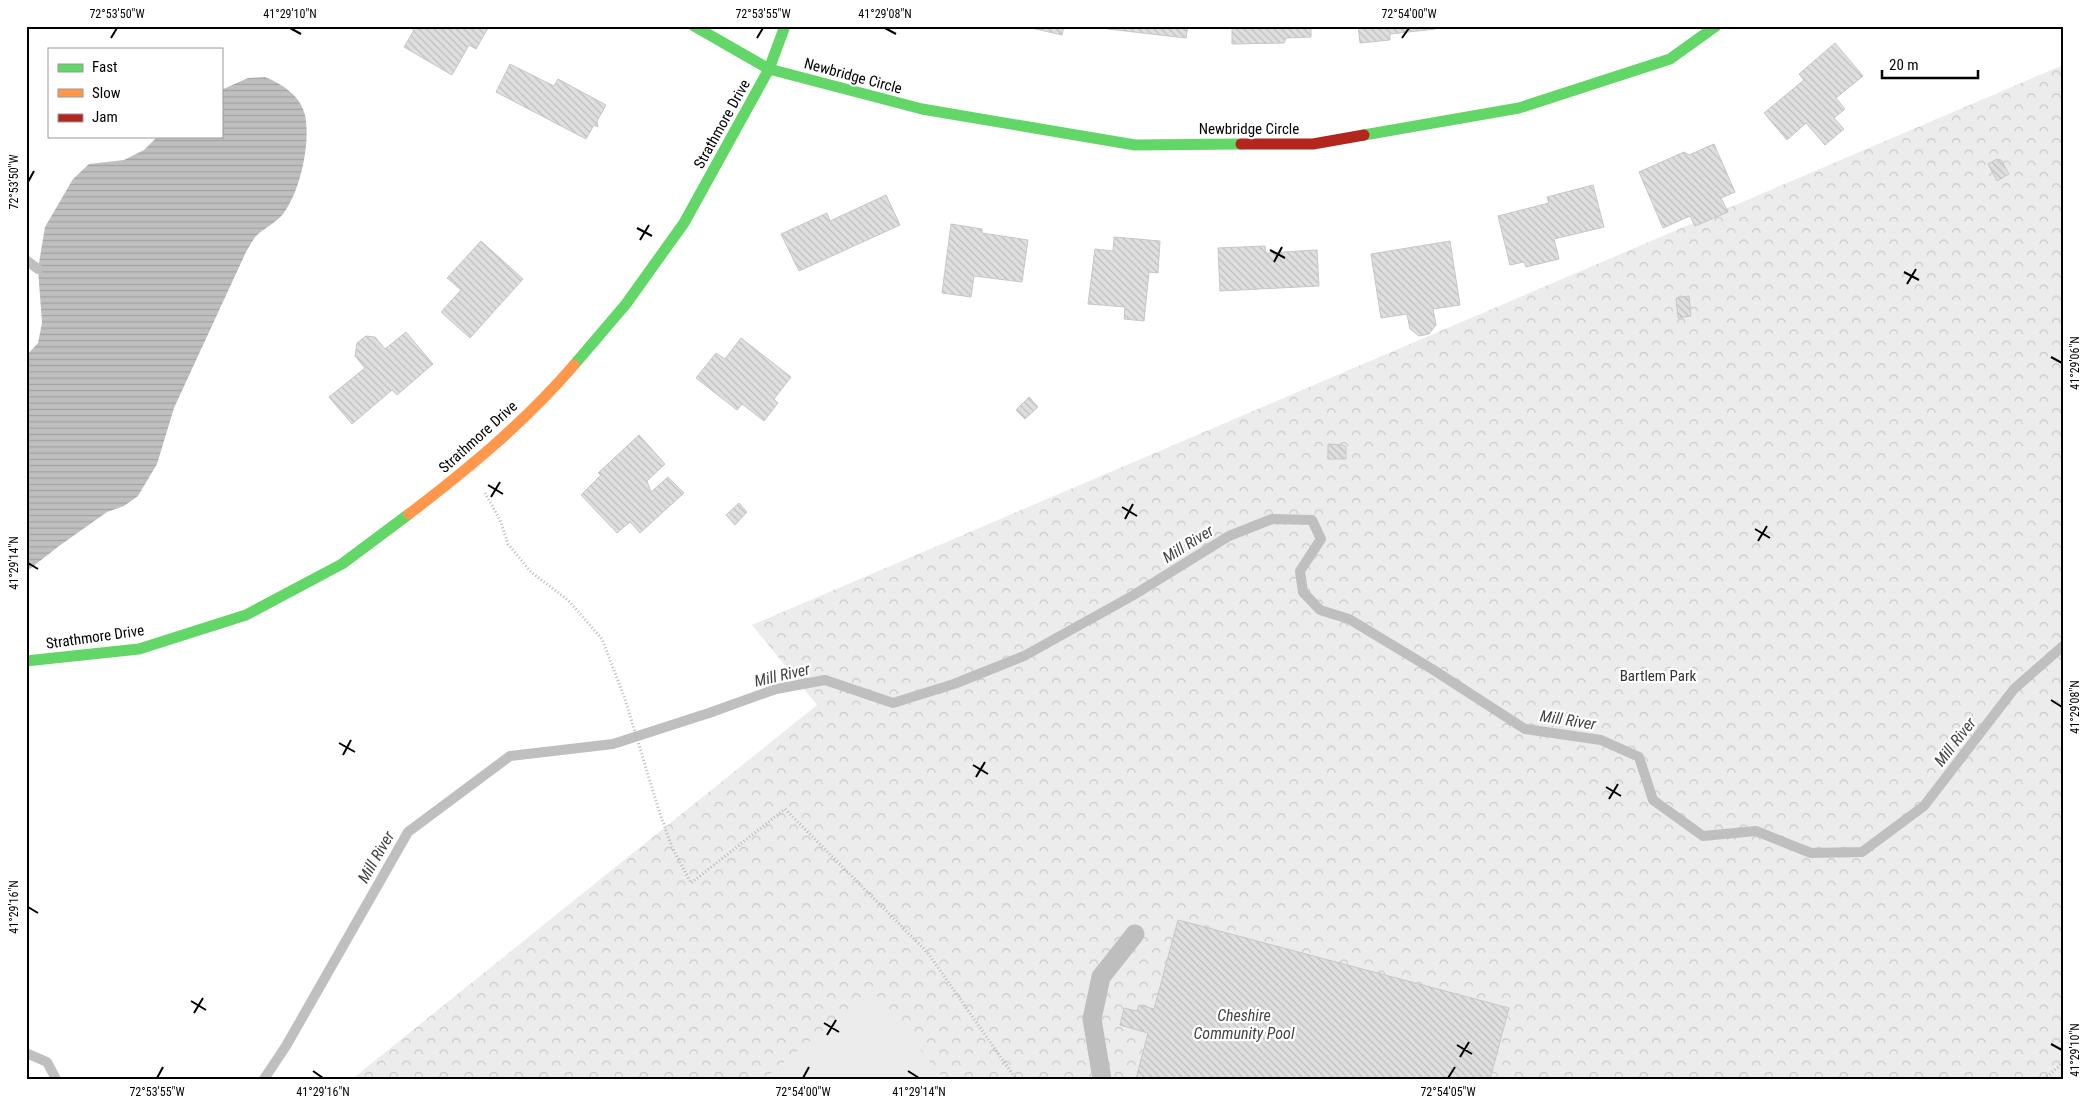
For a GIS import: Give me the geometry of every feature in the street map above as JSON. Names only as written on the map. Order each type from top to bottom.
[{"type":"street","name":"Newbridge Circle","points":[[694,26],[769,69],[922,109],[1135,145],[1313,144],[1519,108],[1670,60],[1716,26]]},
{"type":"street","name":"Strathmore Drive","points":[[26,661],[139,649],[246,615],[342,564],[467,470],[503,438],[562,380],[626,304],[684,223],[769,69],[785,26]]},
{"type":"lane","points":[[1102,1079],[1092,1019],[1102,977],[1135,934]]},
{"type":"path","points":[[467,470],[487,495],[500,520],[508,544],[531,572],[568,600],[602,639],[625,699],[672,847],[692,883],[785,809],[928,953],[1016,1079]]},
{"type":"path","points":[[2044,1079],[2063,1063]]},
{"type":"green space","name":"Bartlem Park","points":[[2063,65],[2063,1079],[352,1079],[817,705],[752,625]]},
{"type":"green space","points":[[872,990],[944,1079],[764,1079]]},
{"type":"shaded area","points":[[265,77],[278,83],[295,96],[303,108],[306,139],[303,167],[289,205],[280,217],[256,236],[246,252],[174,408],[157,464],[138,496],[124,506],[107,512],[26,572],[26,356],[38,343],[42,323],[38,269],[45,227],[73,179],[89,164],[124,160],[144,150],[156,138],[222,138],[222,90],[248,78]]},
{"type":"building","points":[[412,26],[489,26],[476,49],[469,45],[452,75],[404,47],[414,30],[411,28]]},
{"type":"building","points":[[1023,26],[1064,26],[1062,35]]},
{"type":"building","points":[[1108,26],[1188,26],[1186,38],[1108,29]]},
{"type":"building","points":[[1232,26],[1311,26],[1311,37],[1286,38],[1284,43],[1232,44]]},
{"type":"building","points":[[1358,26],[1434,26],[1435,29],[1390,34],[1390,40],[1360,43]]},
{"type":"building","points":[[1835,43],[1863,76],[1836,98],[1845,109],[1834,118],[1844,129],[1825,145],[1806,123],[1787,140],[1764,113],[1804,80],[1799,74]]},
{"type":"building","points":[[510,64],[554,86],[558,79],[606,105],[597,121],[598,127],[594,125],[586,139],[496,92]]},
{"type":"building","points":[[1714,144],[1735,192],[1721,198],[1728,212],[1695,226],[1690,216],[1663,228],[1639,172],[1684,152],[1689,155]]},
{"type":"building","points":[[1997,159],[2001,160],[2009,174],[1997,181],[1988,164]]},
{"type":"building","points":[[1593,185],[1604,227],[1554,239],[1559,259],[1526,267],[1524,262],[1510,265],[1498,216],[1549,203],[1547,197]]},
{"type":"building","points":[[886,195],[900,225],[799,271],[781,234],[827,213],[830,221]]},
{"type":"building","points":[[951,224],[982,229],[982,233],[1028,240],[1022,282],[974,276],[971,297],[942,293]]},
{"type":"building","points":[[1114,237],[1160,241],[1158,273],[1149,272],[1144,321],[1124,319],[1125,307],[1088,304],[1095,249],[1113,251]]},
{"type":"building","points":[[481,241],[523,279],[470,338],[441,312],[461,290],[447,278]]},
{"type":"building","points":[[1450,241],[1460,305],[1433,309],[1436,325],[1429,334],[1419,336],[1410,329],[1407,314],[1381,318],[1371,254]]},
{"type":"building","points":[[1265,246],[1266,253],[1317,250],[1319,286],[1220,291],[1218,248]]},
{"type":"building","points":[[1689,296],[1691,316],[1678,318],[1676,298]]},
{"type":"building","points":[[406,332],[433,364],[397,395],[392,390],[352,424],[329,397],[365,368],[355,356],[357,343],[366,336],[375,337],[385,349]]},
{"type":"building","points":[[741,338],[791,377],[774,399],[778,403],[764,421],[742,404],[737,410],[696,378],[716,353],[725,359]]},
{"type":"building","points":[[1029,397],[1038,407],[1025,419],[1016,410]]},
{"type":"building","points":[[639,435],[665,464],[647,481],[651,492],[668,477],[684,493],[640,533],[630,522],[617,533],[581,495],[601,475],[598,473]]},
{"type":"building","points":[[1328,444],[1346,447],[1346,459],[1328,459]]},
{"type":"building","points":[[739,503],[747,512],[735,525],[726,515]]},
{"type":"building","points":[[1178,920],[1509,1008],[1490,1079],[1136,1079],[1148,1033],[1120,1025],[1124,1008],[1137,1011],[1139,1005],[1154,1009]]},
{"type":"waterway","points":[[26,260],[38,269]]},
{"type":"waterway","name":"Mill River","points":[[264,1079],[286,1046],[408,832],[510,756],[613,744],[776,689],[825,680],[893,703],[954,684],[1024,656],[1132,596],[1229,536],[1272,519],[1312,520],[1321,539],[1300,571],[1303,592],[1320,610],[1349,619],[1432,669],[1525,729],[1601,740],[1639,757],[1653,800],[1703,836],[1756,831],[1811,853],[1862,852],[1924,806],[2014,689],[2063,646]]},
{"type":"waterway","name":"Mill River","points":[[26,1053],[47,1062],[56,1079]]},
{"type":"traffic: fast","points":[[694,26],[769,69],[922,109],[1135,145],[1241,144]]},
{"type":"traffic: fast","points":[[574,365],[626,304],[684,223],[769,69],[785,26]]},
{"type":"traffic: fast","points":[[1364,135],[1519,108],[1670,59],[1716,26]]},
{"type":"traffic: fast","points":[[26,661],[139,649],[246,615],[342,564],[409,514]]},
{"type":"traffic: slow","points":[[409,514],[495,444],[536,406],[574,365]]},
{"type":"traffic: jam","points":[[1241,144],[1313,144],[1364,135]]},
{"type":"water label","name":"Cheshire Community Pool","points":[[1244,1024]]}]
